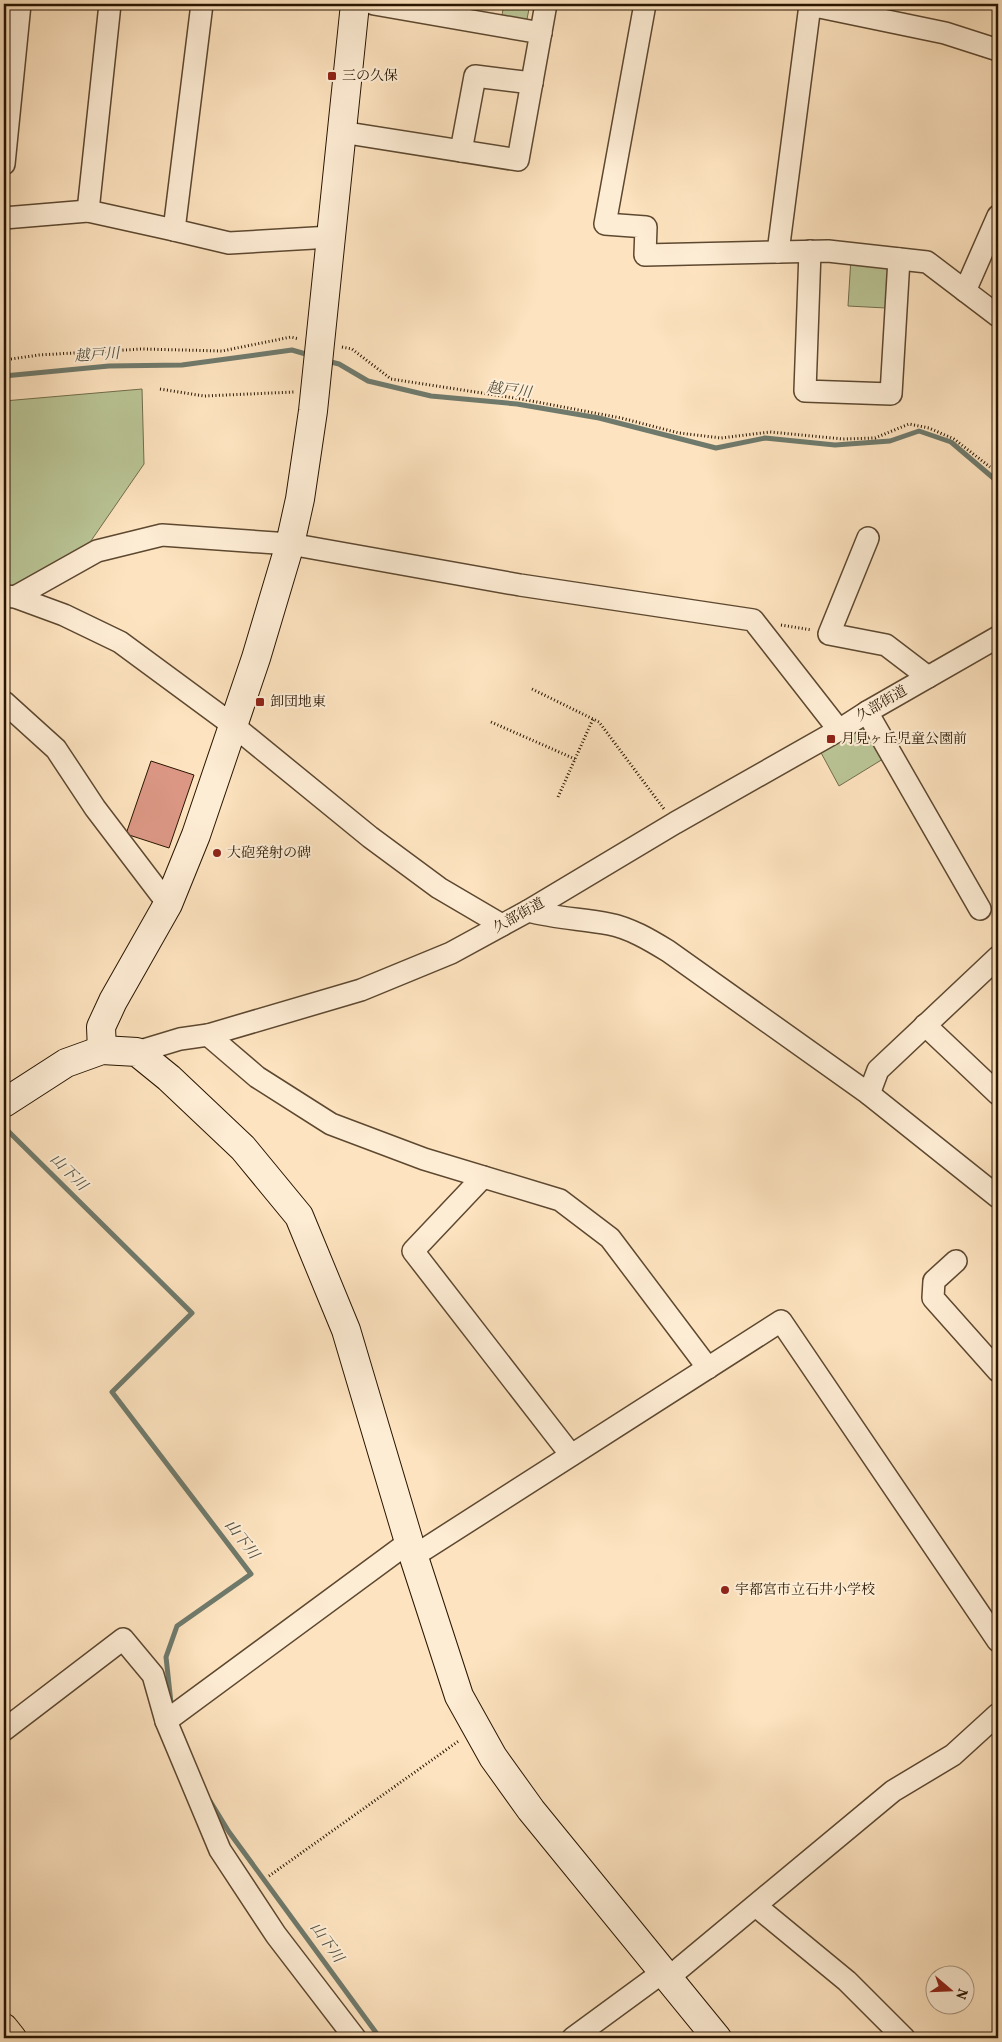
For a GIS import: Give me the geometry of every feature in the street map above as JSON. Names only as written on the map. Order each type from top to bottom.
[{"type":"highway","points":[[4,2028],[12,2038]]},
{"type":"street","points":[[4,164],[20,4]]},
{"type":"street","points":[[88,211],[110,4]]},
{"type":"street","points":[[174,230],[202,4]]},
{"type":"street","points":[[102,1050],[101,1027],[112,1001],[168,904],[185,865],[234,726],[272,609],[290,544],[300,499],[315,390],[355,4]]},
{"type":"street","points":[[374,4],[541,33]]},
{"type":"street","points":[[341,132],[518,160],[546,4]]},
{"type":"street","points":[[645,4],[605,224],[646,227],[645,255],[828,251],[927,262],[998,316]]},
{"type":"street","points":[[778,252],[810,5],[944,33],[998,50]]},
{"type":"street","points":[[461,151],[475,76],[532,83]]},
{"type":"street","points":[[4,218],[88,211],[229,243],[331,237]]},
{"type":"street","points":[[965,291],[998,216]]},
{"type":"street","points":[[810,251],[805,391],[891,394],[899,259]]},
{"type":"street","points":[[10,596],[97,550],[162,536],[290,544],[520,585],[753,620],[840,730]]},
{"type":"street","points":[[868,538],[830,634],[886,645],[928,677]]},
{"type":"street","points":[[10,596],[64,615],[120,642],[234,726],[370,837],[431,883],[502,925]]},
{"type":"street","name":"久部街道","points":[[4,1103],[66,1063],[102,1050],[137,1052],[180,1039],[208,1035],[369,986],[451,953],[528,911],[675,823],[840,730],[867,712],[998,636]]},
{"type":"street","points":[[4,702],[56,749],[95,808],[168,904]]},
{"type":"street","points":[[867,712],[980,909]]},
{"type":"street","points":[[528,911],[548,916],[610,924],[642,936],[668,951],[869,1094],[998,1197]]},
{"type":"street","points":[[869,1094],[878,1070],[998,958]]},
{"type":"street","points":[[925,1025],[998,1094]]},
{"type":"street","points":[[208,1035],[257,1076],[331,1124],[424,1159],[560,1200],[610,1238],[708,1368]]},
{"type":"street","points":[[137,1052],[169,1078],[243,1148],[299,1216],[346,1330],[411,1549],[459,1696],[493,1757],[531,1810],[716,2038]]},
{"type":"street","points":[[483,1177],[413,1251],[571,1455]]},
{"type":"street","points":[[956,1261],[934,1281],[933,1298],[998,1372]]},
{"type":"street","points":[[166,1721],[411,1549],[571,1455],[781,1321],[998,1641]]},
{"type":"street","points":[[4,1730],[123,1639],[153,1675],[166,1721],[220,1850],[276,1935],[355,2038]]},
{"type":"street","points":[[573,2038],[666,1975],[756,1906],[893,1791],[953,1755],[998,1714]]},
{"type":"street","points":[[756,1906],[847,1981],[904,2038]]},
{"type":"path","points":[[4,360],[39,355],[142,349],[222,351],[291,337],[352,349],[391,379],[594,413],[679,433],[721,438],[770,432],[843,440],[874,438],[909,424],[929,428],[954,439],[990,468]]},
{"type":"path","points":[[160,389],[204,396],[315,390]]},
{"type":"path","points":[[753,620],[830,634]]},
{"type":"path","points":[[532,689],[599,722],[675,823]]},
{"type":"path","points":[[558,797],[593,719]]},
{"type":"path","points":[[491,722],[575,759]]},
{"type":"path","points":[[269,1876],[477,1728]]},
{"type":"green space","points":[[504,4],[530,4],[526,24],[500,26]]},
{"type":"green space","points":[[851,258],[889,267],[886,308],[848,306]]},
{"type":"green space","points":[[142,389],[144,464],[75,564],[4,593],[4,401]]},
{"type":"green space","points":[[859,722],[883,759],[839,786],[819,749]]},
{"type":"building","points":[[151,761],[194,775],[169,848],[126,834]]},
{"type":"waterway","name":"越戸川","points":[[4,376],[109,366],[182,365],[292,350],[309,355]]},
{"type":"waterway","name":"越戸川","points":[[327,361],[339,364],[368,381],[431,396],[517,404],[599,418],[716,448],[765,438],[835,445],[890,441],[919,431],[951,442],[998,482]]},
{"type":"waterway","name":"山下川","points":[[4,1127],[192,1313],[112,1392],[251,1574],[177,1626],[166,1657],[171,1703]]},
{"type":"waterway","name":"山下川","points":[[210,1801],[229,1832],[380,2038]]},
{"type":"place","name":"三の久保","points":[[332,76]]},
{"type":"place","name":"卸団地東","points":[[260,702]]},
{"type":"place","name":"月見ヶ丘児童公園前","points":[[831,739]]},
{"type":"place","name":"大砲発射の碑","points":[[217,853]]},
{"type":"place","name":"宇都宮市立石井小学校","points":[[725,1590]]}]
